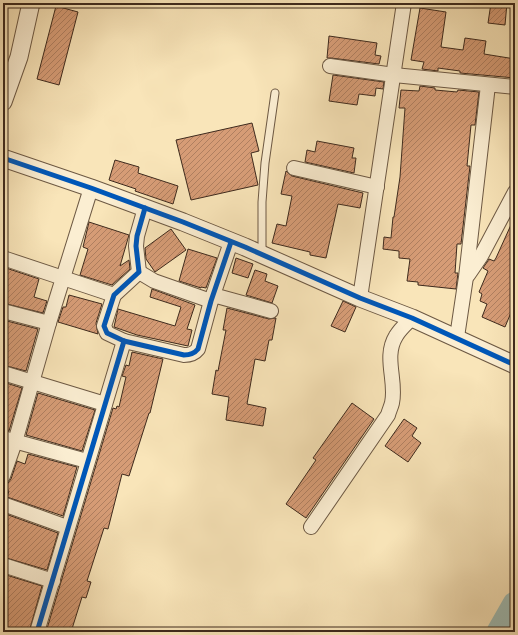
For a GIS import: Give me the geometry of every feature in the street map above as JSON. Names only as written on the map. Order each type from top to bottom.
[{"type":"street","points":[[3,102],[19,57],[31,3]]},
{"type":"street","points":[[360,298],[404,3]]},
{"type":"street","points":[[330,66],[394,75],[515,87]]},
{"type":"street","points":[[457,337],[466,277],[488,85]]},
{"type":"street","points":[[3,158],[91,188],[183,222],[360,298],[457,337],[515,365]]},
{"type":"street","points":[[294,168],[377,187]]},
{"type":"street","points":[[3,476],[9,440],[32,382],[91,188]]},
{"type":"street","points":[[466,277],[481,256],[515,192]]},
{"type":"street","points":[[139,272],[136,246],[137,236],[145,208]]},
{"type":"street","points":[[139,272],[114,295],[105,322],[105,329],[112,336],[124,341],[184,355],[192,354],[198,349],[212,298],[231,242]]},
{"type":"street","points":[[3,258],[114,295]]},
{"type":"street","points":[[139,272],[154,281],[212,298],[271,311]]},
{"type":"street","points":[[3,311],[49,323]]},
{"type":"street","points":[[311,527],[388,415],[392,403],[393,393],[390,350],[395,336],[412,318]]},
{"type":"street","points":[[37,632],[124,341]]},
{"type":"street","points":[[3,373],[105,404]]},
{"type":"street","points":[[9,440],[87,461]]},
{"type":"street","points":[[3,504],[68,527]]},
{"type":"street","points":[[3,565],[53,580]]},
{"type":"lane","points":[[262,255],[262,202],[265,163],[275,93]]},
{"type":"building","points":[[491,3],[507,3],[505,25],[488,23]]},
{"type":"building","points":[[56,6],[78,12],[59,85],[37,79]]},
{"type":"building","points":[[420,8],[446,12],[441,47],[463,50],[465,38],[486,41],[484,54],[515,59],[515,78],[460,73],[460,71],[438,68],[438,71],[422,69],[424,62],[411,60]]},
{"type":"building","points":[[329,36],[377,43],[375,55],[381,56],[379,64],[327,58]]},
{"type":"building","points":[[333,75],[384,82],[383,89],[376,88],[375,96],[359,94],[357,105],[329,101]]},
{"type":"building","points":[[420,86],[435,88],[435,90],[479,92],[475,125],[471,125],[467,166],[470,166],[461,244],[457,244],[455,273],[458,273],[456,289],[418,285],[418,282],[407,281],[410,259],[399,258],[399,251],[383,249],[384,237],[391,238],[400,177],[405,108],[399,108],[401,90],[419,91]]},
{"type":"building","points":[[252,123],[259,151],[251,153],[258,185],[191,200],[176,140]]},
{"type":"building","points":[[317,141],[354,148],[352,158],[356,158],[354,173],[305,162],[307,150],[315,152]]},
{"type":"building","points":[[115,160],[139,167],[138,173],[178,186],[173,204],[109,180]]},
{"type":"building","points":[[286,171],[292,176],[363,193],[360,208],[338,204],[326,258],[310,255],[310,252],[272,243],[277,224],[286,226],[292,196],[281,194]]},
{"type":"building","points":[[515,216],[515,303],[505,327],[482,317],[487,304],[480,301],[482,294],[479,292],[488,271],[483,268],[489,259],[494,261],[496,258]]},
{"type":"building","points":[[89,222],[129,235],[120,266],[129,260],[130,269],[112,285],[80,275],[88,249],[83,247]]},
{"type":"building","points":[[171,229],[186,250],[155,272],[146,259],[145,248]]},
{"type":"building","points":[[188,249],[217,258],[206,288],[201,288],[179,281]]},
{"type":"building","points":[[236,258],[253,264],[248,278],[232,273]]},
{"type":"building","points":[[3,267],[39,279],[34,297],[47,301],[43,313],[3,303]]},
{"type":"building","points":[[255,270],[267,274],[265,281],[278,286],[272,303],[246,295]]},
{"type":"building","points":[[152,289],[195,305],[187,329],[192,330],[188,346],[137,335],[114,327],[118,309],[175,326],[181,307],[150,297]]},
{"type":"building","points":[[69,295],[102,304],[96,323],[98,334],[58,322],[63,307],[66,307]]},
{"type":"building","points":[[343,301],[356,307],[345,332],[331,326]]},
{"type":"building","points":[[227,308],[269,319],[276,318],[272,340],[269,340],[265,361],[255,359],[247,404],[266,408],[263,426],[226,420],[229,397],[212,394],[216,370],[218,371],[226,330],[223,330]]},
{"type":"building","points":[[3,320],[38,329],[26,371],[3,365]]},
{"type":"building","points":[[132,352],[163,359],[150,413],[129,476],[122,474],[108,529],[104,528],[87,581],[91,582],[86,598],[82,597],[71,632],[46,632],[113,408],[116,409],[117,406],[119,407],[126,377],[122,376],[126,365],[129,366]]},
{"type":"building","points":[[3,382],[22,388],[9,431],[3,430]]},
{"type":"building","points":[[38,393],[95,410],[82,451],[26,435]]},
{"type":"building","points":[[352,403],[374,419],[306,518],[286,504],[316,460],[313,458]]},
{"type":"building","points":[[404,419],[417,428],[412,436],[421,443],[408,462],[385,446]]},
{"type":"building","points":[[28,454],[77,467],[63,516],[7,497],[9,491],[3,490],[3,484],[8,483],[11,479],[17,461],[25,464]]},
{"type":"building","points":[[3,513],[58,533],[47,570],[3,557]]},
{"type":"building","points":[[3,574],[42,586],[29,632],[3,632]]},
{"type":"waterway","points":[[499,632],[515,604]]},
{"type":"cycle path","points":[[3,158],[91,188],[245,247],[360,298],[412,318],[515,365]]},
{"type":"cycle path","points":[[145,208],[137,236],[136,246],[139,272],[114,295],[104,326],[107,333],[124,341],[184,355],[192,354],[196,351],[198,349],[211,301],[231,242]]},
{"type":"cycle path","points":[[37,632],[124,341]]}]
